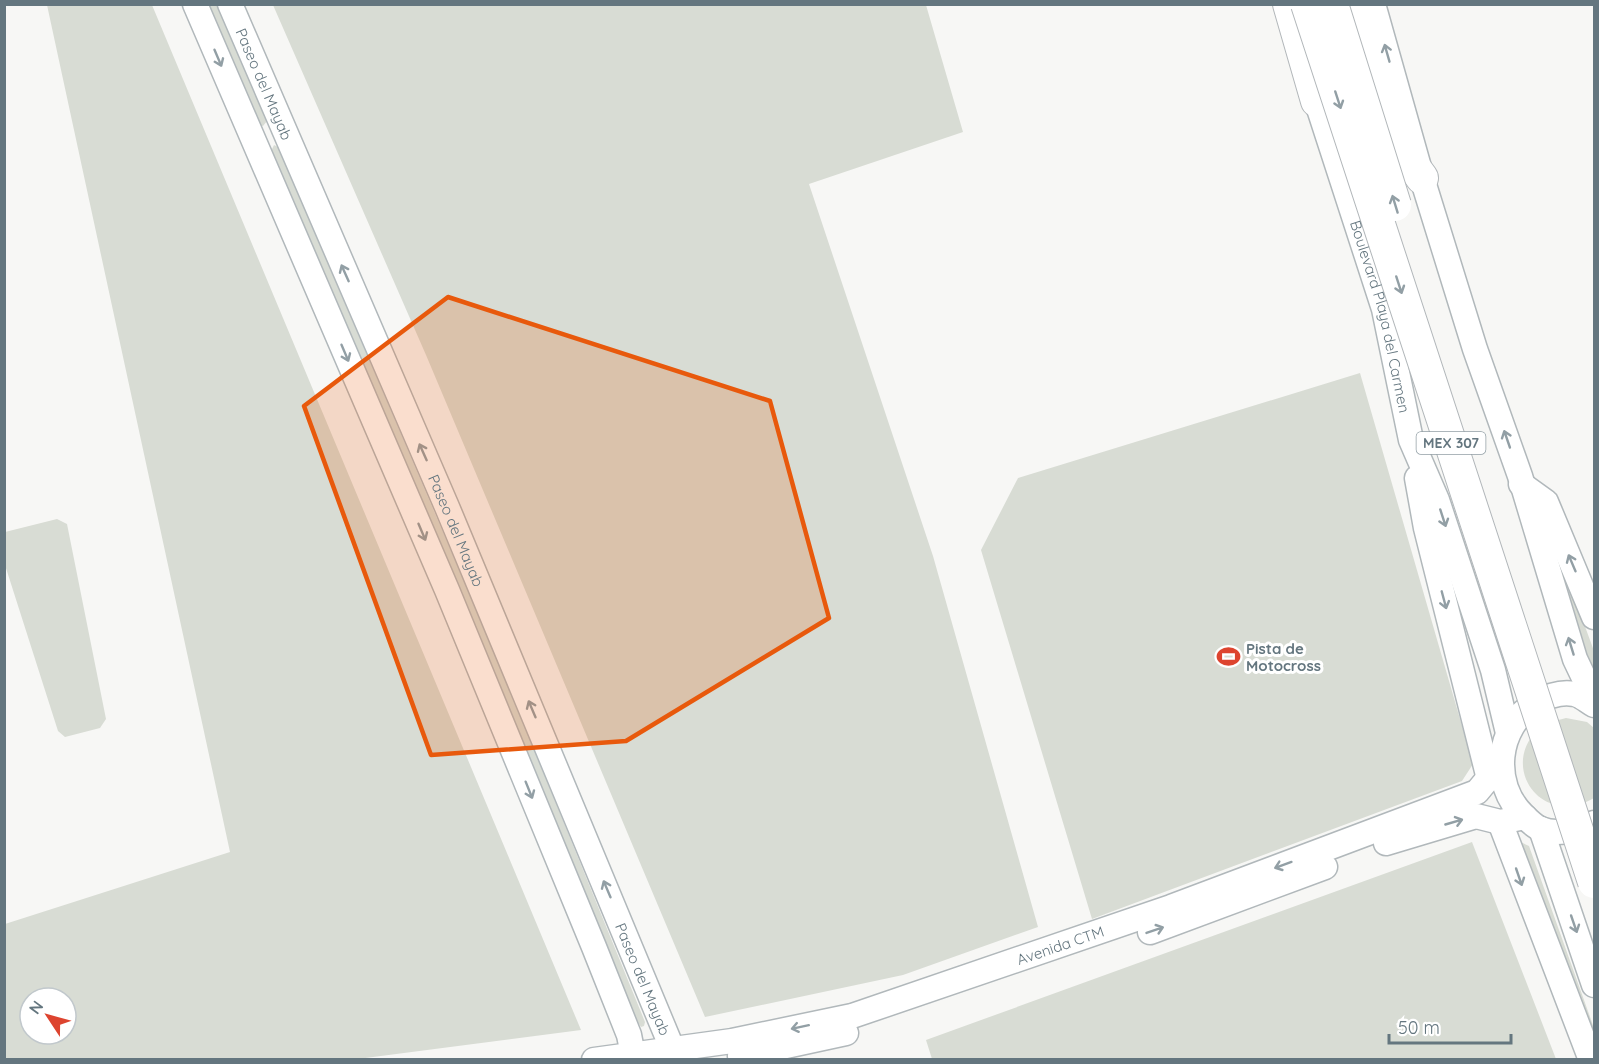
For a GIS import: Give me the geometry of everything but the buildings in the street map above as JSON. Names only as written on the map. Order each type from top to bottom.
[{"type":"highway","points":[[1287,4],[1317,101]]},
{"type":"highway","name":"MEX 307","points":[[1307,4],[1594,882]]},
{"type":"highway","name":"MEX 307","points":[[1332,4],[1458,404],[1594,821]]},
{"type":"highway","points":[[1348,4],[1401,149],[1422,178]]},
{"type":"main road","points":[[195,4],[447,590],[594,947],[629,1035],[634,1057]]},
{"type":"main road","name":"Paseo del Mayab","points":[[230,4],[447,507],[675,1054]]},
{"type":"main road","points":[[1373,4],[1422,178],[1521,483],[1575,659],[1594,699]]},
{"type":"main road","name":"Boulevard Playa del Carmen","points":[[1317,101],[1384,309],[1411,440],[1441,511],[1492,670],[1508,733]]},
{"type":"main road","points":[[1411,440],[1426,528],[1495,771],[1510,802],[1533,823],[1594,985]]},
{"type":"main road","points":[[1521,483],[1546,502],[1594,616]]},
{"type":"main road","points":[[1495,771],[1508,733],[1522,711],[1548,696],[1574,694],[1594,705]]},
{"type":"main road","name":"Avenida CTM","points":[[594,1059],[675,1054],[852,1016],[1171,907],[1478,792],[1495,771]]},
{"type":"main road","name":"Avenida CTM","points":[[717,1059],[806,1043],[863,1029],[1219,908],[1398,839],[1476,816],[1500,822]]},
{"type":"main road","points":[[1591,1059],[1500,822],[1533,823],[1577,831],[1594,821]]},
{"type":"highlighted area","points":[[448,297],[770,401],[829,618],[626,741],[431,755],[304,406]]},
{"type":"shaded area","points":[[47,5],[152,5],[581,1030],[350,1060],[5,1059],[5,924],[230,852]]},
{"type":"shaded area","points":[[207,5],[217,5],[267,121],[263,126],[259,125]]},
{"type":"shaded area","points":[[273,5],[926,5],[963,132],[809,184],[933,556],[1038,927],[903,975],[705,1017],[426,355]]},
{"type":"shaded area","points":[[274,145],[278,147],[496,656],[645,1022],[644,1026],[641,1027],[637,1021],[489,660],[271,151]]},
{"type":"shaded area","name":"Pista de Motocross","points":[[1360,373],[1473,764],[1462,781],[1092,919],[981,550],[1018,478]]},
{"type":"shaded area","points":[[57,519],[67,524],[106,719],[100,728],[65,737],[58,731],[5,565],[5,532]]},
{"type":"shaded area","points":[[1568,589],[1572,591],[1594,651],[1594,674],[1576,627]]},
{"type":"shaded area","points":[[1566,718],[1587,722],[1594,728],[1594,798],[1574,805],[1555,805],[1540,798],[1530,786],[1524,771],[1524,755],[1530,739],[1544,725]]},
{"type":"shaded area","points":[[1516,840],[1529,846],[1594,1028],[1594,1049]]},
{"type":"shaded area","points":[[1472,842],[1556,1059],[932,1059],[926,1040]]},
{"type":"place","name":"Pista de Motocross","points":[[1228,657]]}]
